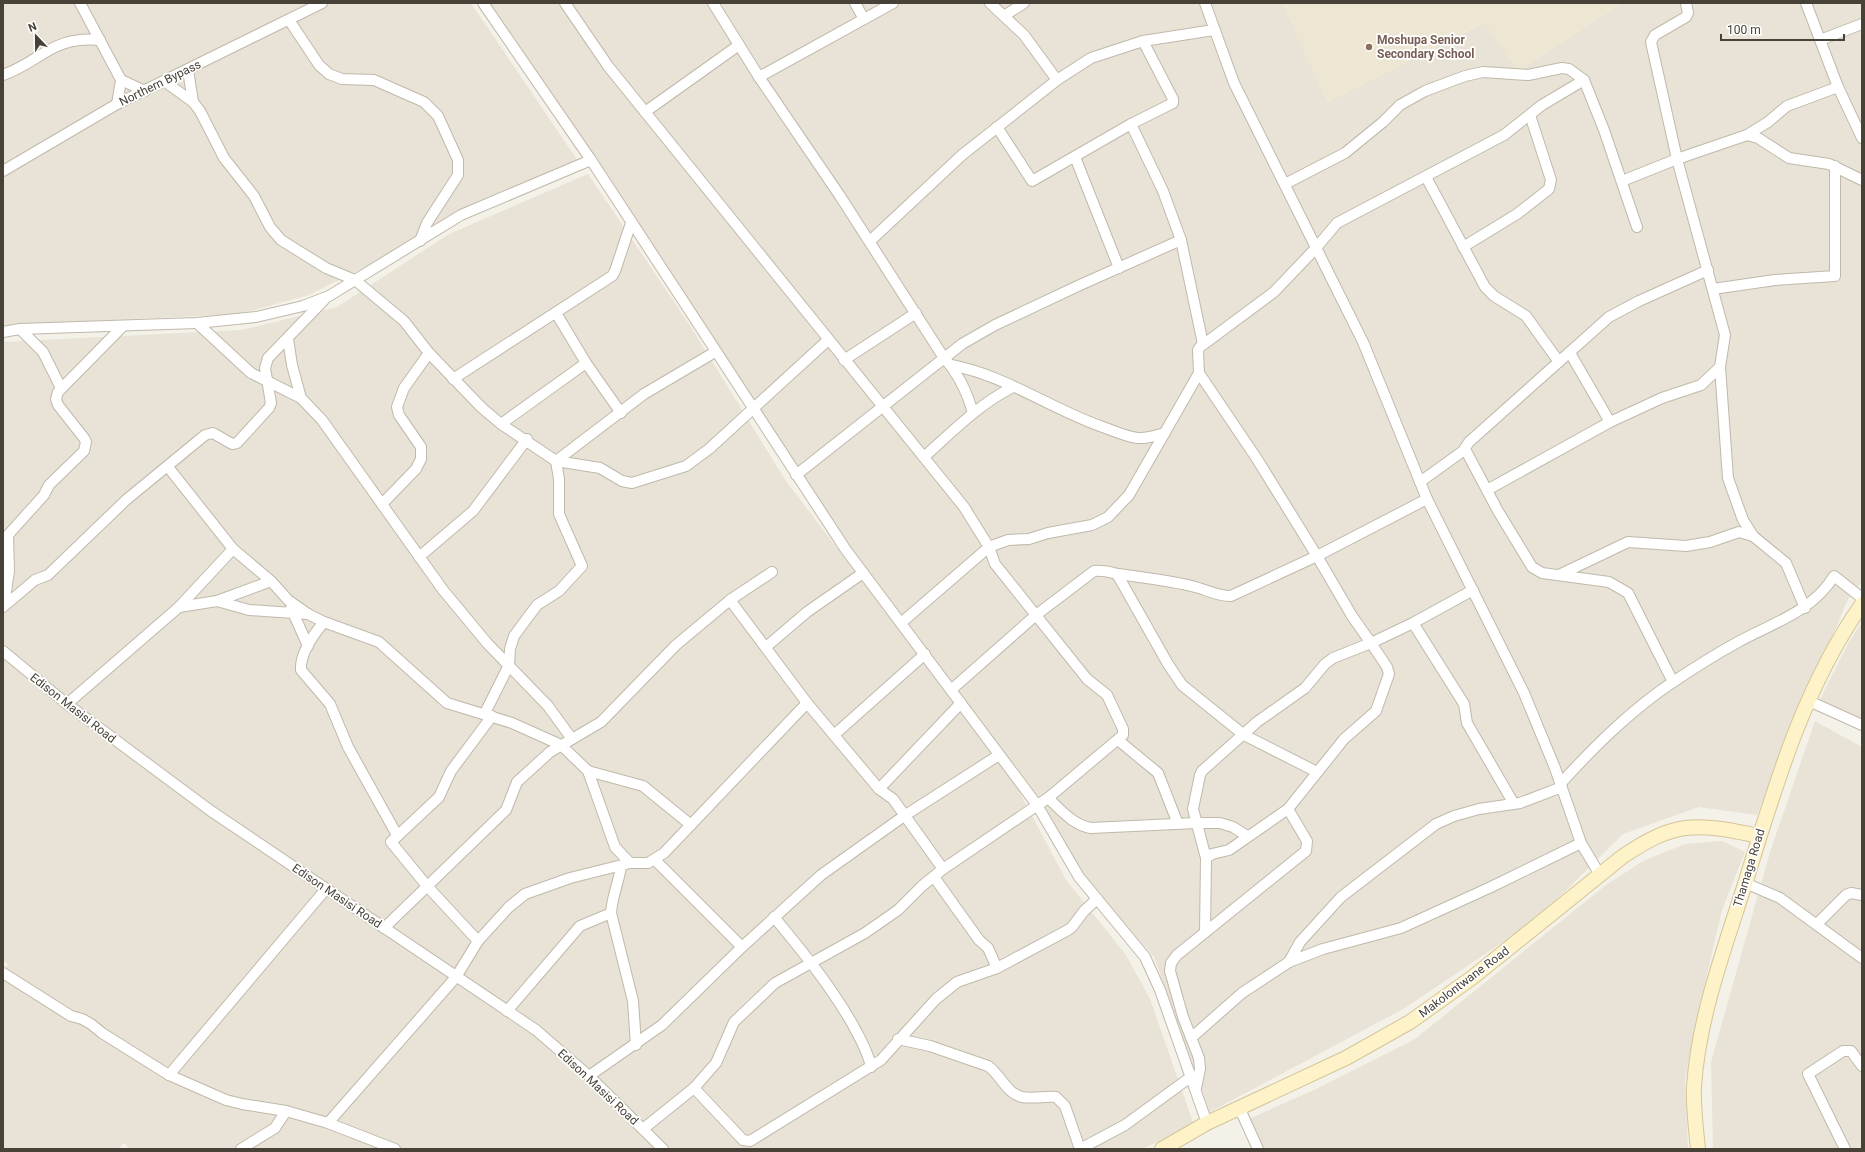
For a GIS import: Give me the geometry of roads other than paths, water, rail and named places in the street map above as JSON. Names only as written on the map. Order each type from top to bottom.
[{"type":"main road","name":"Thamaga Road","points":[[1698,1149],[1694,1087],[1705,1013],[1777,779],[1808,701],[1842,633],[1862,604]]},
{"type":"main road","name":"Makolontwane Road","points":[[1162,1149],[1207,1122],[1346,1058],[1410,1022],[1473,977],[1600,875],[1643,843],[1675,830],[1696,826],[1716,827],[1759,836]]},
{"type":"street","points":[[80,3],[121,80],[145,91]]},
{"type":"street","name":"Northern Bypass","points":[[3,171],[116,104],[322,3]]},
{"type":"street","points":[[483,3],[591,160],[796,475],[863,573],[1037,805],[1079,877],[1149,964],[1192,1076],[1207,1122]]},
{"type":"street","points":[[565,3],[608,66],[644,112],[738,225],[844,360],[964,507],[989,547],[998,569],[1087,679],[1110,699],[1124,732],[1118,740],[1048,798],[943,869],[898,910],[865,933],[775,983],[749,1005],[734,1022],[716,1063],[694,1088],[643,1129]]},
{"type":"street","points":[[713,3],[759,76],[870,241],[948,361],[968,395],[973,413]]},
{"type":"street","points":[[856,3],[864,19]]},
{"type":"street","points":[[759,76],[893,3]]},
{"type":"street","points":[[990,3],[1024,35],[1057,80]]},
{"type":"street","points":[[1004,16],[1024,3]]},
{"type":"street","points":[[1205,3],[1234,83],[1363,342],[1428,500],[1524,693],[1561,785],[1581,843],[1600,875]]},
{"type":"street","points":[[1686,3],[1688,13],[1686,17],[1655,35],[1651,42],[1677,159],[1726,339],[1720,368],[1728,478],[1737,508],[1753,536],[1786,563],[1805,608]]},
{"type":"street","points":[[1806,3],[1838,87],[1862,138]]},
{"type":"street","points":[[289,20],[319,65],[329,74],[342,79],[374,80],[424,102],[438,116],[458,160],[458,175],[427,223],[420,241]]},
{"type":"street","points":[[1820,40],[1862,24]]},
{"type":"street","points":[[870,241],[962,155],[1057,80],[1091,58],[1143,41],[1214,30]]},
{"type":"street","points":[[3,75],[56,45],[84,39],[100,40]]},
{"type":"street","points":[[997,127],[1032,181],[1131,124],[1173,103],[1173,99],[1143,41]]},
{"type":"street","points":[[644,112],[739,45]]},
{"type":"street","points":[[1284,184],[1345,153],[1384,122],[1400,105],[1425,91],[1465,76],[1483,72],[1528,75],[1562,68],[1569,69],[1584,80],[1604,130],[1637,227]]},
{"type":"street","points":[[188,70],[193,102]]},
{"type":"street","points":[[116,104],[121,80]]},
{"type":"street","points":[[1206,858],[1212,854],[1230,850],[1247,836],[1288,808],[1344,739],[1376,711],[1388,674],[1387,667],[1352,616],[1257,459],[1199,373],[1198,350],[1203,344],[1274,292],[1316,248],[1337,223],[1426,177],[1504,134],[1542,105],[1584,80]]},
{"type":"street","points":[[164,81],[193,102],[200,111],[224,158],[254,196],[270,227],[281,240],[326,268],[355,280],[404,321],[429,353],[453,379],[501,424],[527,439],[556,461],[600,468],[622,481],[632,483],[686,466],[709,449],[828,340]]},
{"type":"street","points":[[1622,181],[1677,159],[1747,135],[1768,122],[1787,106],[1838,87]]},
{"type":"street","points":[[1463,247],[1517,214],[1549,189],[1551,180],[1530,115]]},
{"type":"street","points":[[1131,124],[1163,191],[1181,240],[1203,344]]},
{"type":"street","points":[[1747,135],[1758,138],[1789,158],[1822,162],[1835,166],[1862,180]]},
{"type":"street","points":[[1075,157],[1119,268]]},
{"type":"street","points":[[3,332],[20,329],[197,323],[256,317],[303,306],[329,296],[462,215],[591,160]]},
{"type":"street","points":[[1713,289],[1775,280],[1835,276],[1835,166]]},
{"type":"street","points":[[1426,177],[1485,287],[1494,296],[1526,316],[1560,362]]},
{"type":"street","points":[[453,379],[612,276],[631,223]]},
{"type":"street","points":[[796,475],[882,407],[948,361],[962,344],[995,325],[1181,240]]},
{"type":"street","points":[[1420,482],[1465,448],[1469,442],[1609,317],[1708,270]]},
{"type":"street","points":[[4,606],[35,580],[48,575],[126,500],[209,433],[213,432],[232,444],[237,443],[269,408],[270,397],[265,380],[265,368],[268,358],[329,296]]},
{"type":"street","points":[[556,313],[586,363],[621,413]]},
{"type":"street","points":[[844,360],[916,313]]},
{"type":"street","points":[[197,323],[251,373],[301,398],[322,420],[443,590],[487,643],[548,706],[572,739]]},
{"type":"street","points":[[4,606],[9,571],[8,535],[44,495],[49,485],[84,451],[86,447],[84,438],[58,405],[56,399],[61,388],[123,326]]},
{"type":"street","points":[[20,329],[43,352],[61,388]]},
{"type":"street","points":[[288,339],[292,365],[301,398]]},
{"type":"street","points":[[556,461],[644,394],[716,352]]},
{"type":"street","points":[[382,504],[416,470],[421,459],[422,447],[399,415],[397,407],[404,388],[429,353]]},
{"type":"street","points":[[1570,353],[1610,422]]},
{"type":"street","points":[[948,361],[1013,386],[1075,417],[1118,432],[1137,438],[1165,433]]},
{"type":"street","points":[[501,424],[586,363]]},
{"type":"street","points":[[1487,490],[1610,422],[1662,398],[1701,385],[1720,368]]},
{"type":"street","points":[[901,623],[989,547],[1008,540],[1029,539],[1048,533],[1100,522],[1108,517],[1129,495],[1199,373]]},
{"type":"street","points":[[924,458],[973,413],[995,396],[1013,386]]},
{"type":"street","points":[[419,556],[473,511],[527,439]]},
{"type":"street","points":[[1465,448],[1487,490],[1532,567],[1542,573],[1609,582],[1628,593],[1673,682]]},
{"type":"street","points":[[478,941],[391,845],[392,839],[439,797],[452,771],[488,714],[509,665],[510,649],[514,636],[537,605],[559,590],[582,566],[559,514],[559,479],[556,461]]},
{"type":"street","points":[[168,466],[233,549],[271,581],[288,600],[308,614],[324,622],[380,642],[447,703],[488,714],[561,745],[588,771],[612,840],[625,865]]},
{"type":"street","points":[[951,690],[1036,615],[1088,574],[1102,570],[1118,574],[1166,579],[1197,587],[1220,596],[1231,596],[1317,556],[1428,500]]},
{"type":"street","points":[[1559,575],[1628,542],[1686,546],[1710,542],[1739,532],[1753,536]]},
{"type":"street","points":[[67,704],[179,607],[233,549]]},
{"type":"street","points":[[384,928],[506,810],[517,782],[550,752],[601,722],[676,645],[730,600],[772,572]]},
{"type":"street","points":[[766,647],[807,612],[863,573]]},
{"type":"street","points":[[1118,574],[1175,676],[1182,685],[1244,735],[1317,772]]},
{"type":"street","points":[[1289,962],[1300,942],[1341,897],[1436,824],[1454,816],[1479,808],[1514,804],[1561,785],[1628,715],[1673,682],[1737,642],[1805,608],[1830,583],[1834,576],[1862,598]]},
{"type":"street","points":[[179,607],[217,601],[271,581]]},
{"type":"street","points":[[1205,932],[1206,858],[1193,809],[1202,771],[1257,722],[1305,688],[1325,664],[1333,658],[1371,643],[1413,623],[1473,590]]},
{"type":"street","points":[[288,600],[308,646]]},
{"type":"street","points":[[730,600],[807,703],[879,789],[893,800],[943,869]]},
{"type":"street","points":[[217,601],[249,610],[308,614]]},
{"type":"street","points":[[324,622],[314,634],[308,646],[301,665],[301,670],[330,704],[348,747],[397,835]]},
{"type":"street","points":[[1413,623],[1464,704],[1467,723],[1514,804]]},
{"type":"street","name":"Edison Masisi Road","points":[[3,651],[67,704],[166,780],[326,890],[536,1030],[589,1076],[663,1149]]},
{"type":"street","points":[[834,735],[925,654]]},
{"type":"street","points":[[1808,701],[1862,725]]},
{"type":"street","points":[[328,1123],[456,976],[478,941],[509,906],[525,894],[570,878],[625,865],[648,863],[655,860],[691,825],[807,703]]},
{"type":"street","points":[[879,789],[961,703]]},
{"type":"street","points":[[1118,740],[1158,773],[1178,824]]},
{"type":"street","points":[[589,1076],[636,1045],[662,1025],[742,947],[821,875],[904,816],[1000,756]]},
{"type":"street","points":[[588,771],[643,786],[691,825]]},
{"type":"street","points":[[1048,798],[1077,824],[1083,827],[1091,828],[1196,822],[1220,823],[1233,827],[1247,836]]},
{"type":"street","points":[[1196,1088],[1200,1069],[1199,1058],[1191,1038],[1170,971],[1171,964],[1177,955],[1306,851],[1307,841],[1288,808]]},
{"type":"street","points":[[1191,1038],[1242,993],[1289,962],[1324,950],[1394,930],[1491,887],[1581,843]]},
{"type":"street","points":[[655,860],[742,947]]},
{"type":"street","points":[[625,865],[611,902],[611,913],[633,1001],[636,1045]]},
{"type":"street","points":[[934,876],[979,940],[988,948],[998,968]]},
{"type":"street","points":[[1745,883],[1780,898],[1862,958]]},
{"type":"street","points":[[169,1075],[326,890]]},
{"type":"street","points":[[1817,924],[1846,895],[1851,893],[1862,895]]},
{"type":"street","points":[[694,1088],[743,1140],[750,1141],[881,1060],[898,1039],[936,999],[957,982],[998,968],[1068,930],[1072,927],[1084,910],[1097,899]]},
{"type":"street","points":[[508,1011],[580,926],[611,913]]},
{"type":"street","points":[[774,918],[813,963],[842,1006],[867,1051],[871,1067]]},
{"type":"street","points":[[3,973],[70,1016],[82,1019],[91,1024],[102,1033],[169,1075],[226,1100],[286,1111],[328,1123],[396,1149]]},
{"type":"street","points":[[898,1039],[930,1046],[988,1066],[994,1070],[1016,1095],[1023,1098],[1056,1097],[1065,1106],[1080,1149],[1125,1125],[1192,1076]]},
{"type":"street","points":[[1845,1149],[1808,1074],[1836,1055],[1847,1050],[1850,1051],[1862,1066]]},
{"type":"street","points":[[1239,1107],[1258,1149]]},
{"type":"street","points":[[241,1149],[275,1128],[286,1111]]},
{"type":"place","name":"Moshupa Senior Secondary School","points":[[1369,47]]}]
